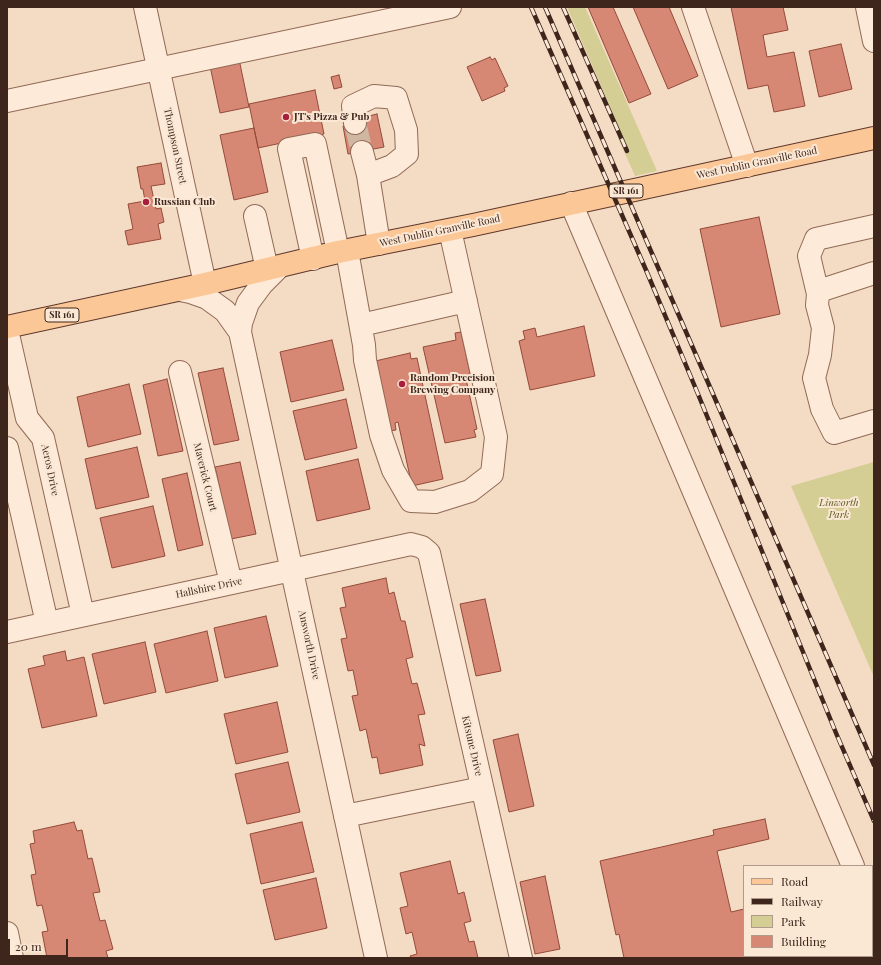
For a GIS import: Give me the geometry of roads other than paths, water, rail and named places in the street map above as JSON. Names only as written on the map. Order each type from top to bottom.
[{"type":"main road","name":"West Dublin Granville Road","points":[[7,328],[379,244],[874,138]]},
{"type":"street","name":"Thompson Street","points":[[145,7],[205,284]]},
{"type":"street","points":[[7,101],[450,7]]},
{"type":"street","points":[[693,7],[747,166]]},
{"type":"street","points":[[867,7],[874,41]]},
{"type":"street","points":[[355,123],[353,106],[374,96],[396,98],[406,130],[407,154],[392,166],[368,175]]},
{"type":"street","points":[[313,259],[289,149],[315,144],[361,325],[365,360],[380,435],[393,470],[411,501],[435,502],[470,491],[492,474],[496,437],[450,230]]},
{"type":"street","points":[[362,152],[368,175],[379,244]]},
{"type":"street","points":[[572,203],[853,865]]},
{"type":"street","points":[[255,216],[273,268]]},
{"type":"street","points":[[874,226],[816,239],[809,256],[818,294],[817,305],[823,328],[820,355],[814,378],[822,409],[834,433],[874,421]]},
{"type":"street","name":"Answorth Drive","points":[[273,268],[248,303],[241,323],[240,332],[293,570],[376,958]]},
{"type":"street","points":[[818,294],[822,290],[874,273]]},
{"type":"street","name":"Answorth Drive","points":[[180,290],[207,298],[225,312],[240,332]]},
{"type":"street","points":[[361,325],[466,301]]},
{"type":"street","name":"Aeros Drive","points":[[7,328],[27,418],[43,438],[83,615]]},
{"type":"street","name":"Maverick Court","points":[[180,372],[231,583]]},
{"type":"street","points":[[7,448],[47,623]]},
{"type":"street","name":"Hallshire Drive","points":[[7,632],[411,544]]},
{"type":"street","name":"Kitsune Drive","points":[[411,544],[422,547],[428,553],[521,958]]},
{"type":"street","points":[[345,816],[482,788]]},
{"type":"street","points":[[7,933],[12,958]]},
{"type":"tunnel","points":[[355,123],[362,152]]},
{"type":"railway","points":[[531,7],[646,270],[836,733],[874,821]]},
{"type":"railway","points":[[545,7],[874,765]]},
{"type":"railway","points":[[563,7],[627,151]]},
{"type":"place","name":"JT's Pizza & Pub","points":[[286,117]]},
{"type":"place","name":"Russian Club","points":[[146,202]]},
{"type":"place","name":"Random Precision Brewing Company","points":[[402,384]]},
{"type":"park label","name":"Linworth Park","points":[[839,508]]}]
